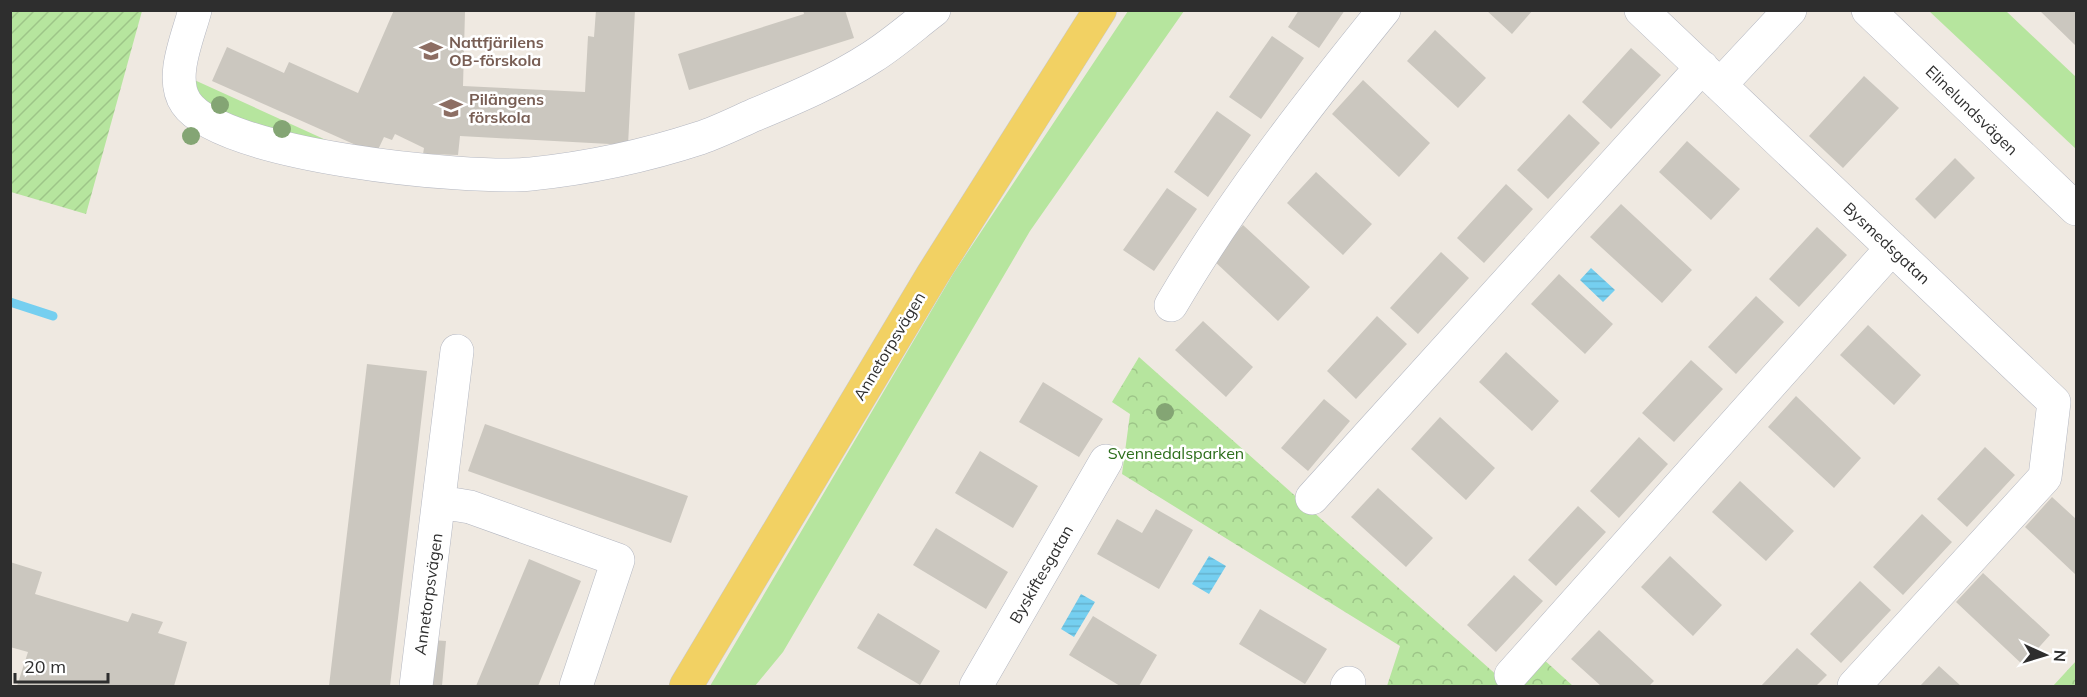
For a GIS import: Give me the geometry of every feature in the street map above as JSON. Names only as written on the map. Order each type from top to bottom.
[{"type":"main road","name":"Annetorpsvägen","points":[[686,687],[933,273],[1100,10]]},
{"type":"street","points":[[195,10],[180,64],[181,85],[185,102],[202,120],[249,139],[303,154],[430,171],[528,174],[602,165],[701,137],[820,87],[873,57],[934,10]]},
{"type":"street","points":[[1171,305],[1195,264],[1310,102],[1384,10]]},
{"type":"street","name":"Bysmedsgatan","points":[[1641,10],[2054,402],[2045,477],[1854,687]]},
{"type":"street","points":[[1312,498],[1711,76],[1790,10]]},
{"type":"street","name":"Elinelundsvägen","points":[[1868,10],[2076,209]]},
{"type":"street","points":[[1511,675],[1892,248]]},
{"type":"street","name":"Annetorpsvägen","points":[[416,687],[457,351]]},
{"type":"street","name":"Byskiftesgatan","points":[[976,687],[1106,461]]},
{"type":"street","points":[[440,502],[470,507],[618,560],[576,687]]},
{"type":"green space","points":[[10,11],[142,11],[86,214],[11,192]]},
{"type":"green space","points":[[1128,11],[1184,11],[1030,231],[783,652],[755,686],[710,686],[953,274]]},
{"type":"green space","points":[[1929,11],[2006,11],[2076,77],[2076,149]]},
{"type":"green space","points":[[190,78],[326,140],[324,149],[210,112]]},
{"type":"green space","name":"Svennedalsparken","points":[[1139,357],[1509,686],[1387,686],[1400,646],[1122,474],[1130,414],[1112,402]]},
{"type":"green space","points":[[1542,658],[1573,686],[1515,686]]},
{"type":"green space","points":[[2076,661],[2076,686],[2053,686]]},
{"type":"water","points":[[1591,268],[1615,290],[1603,302],[1580,280]]},
{"type":"water","points":[[1209,556],[1226,566],[1209,594],[1192,584]]},
{"type":"water","points":[[1081,594],[1095,602],[1074,637],[1061,629]]},
{"type":"building","name":"Pilängens förskola","points":[[394,10],[465,12],[463,86],[585,92],[588,36],[594,37],[596,10],[635,10],[628,145],[460,136],[458,155],[423,154],[424,148],[395,134],[392,140],[384,137],[376,154],[212,81],[227,47],[284,73],[289,62],[358,93]]},
{"type":"building","points":[[803,10],[845,10],[854,38],[689,90],[678,54],[804,14]]},
{"type":"building","points":[[1299,10],[1345,10],[1319,48],[1288,27]]},
{"type":"building","points":[[1486,10],[1533,10],[1512,34]]},
{"type":"building","points":[[2039,10],[2076,10],[2076,46]]},
{"type":"building","points":[[1435,30],[1486,78],[1458,108],[1407,61]]},
{"type":"building","points":[[1272,36],[1304,58],[1261,119],[1229,97]]},
{"type":"building","points":[[1631,48],[1661,75],[1611,129],[1582,102]]},
{"type":"building","points":[[1864,76],[1899,108],[1843,168],[1809,136]]},
{"type":"building","points":[[1363,80],[1430,143],[1399,177],[1332,114]]},
{"type":"building","points":[[1217,111],[1251,135],[1208,197],[1174,172]]},
{"type":"building","points":[[1569,114],[1600,143],[1548,199],[1517,170]]},
{"type":"building","points":[[1687,141],[1740,189],[1711,220],[1659,172]]},
{"type":"building","points":[[1955,158],[1975,178],[1935,219],[1915,199]]},
{"type":"building","points":[[1316,172],[1372,224],[1343,255],[1287,203]]},
{"type":"building","points":[[1506,184],[1533,209],[1484,263],[1457,238]]},
{"type":"building","points":[[1167,188],[1197,209],[1154,271],[1123,250]]},
{"type":"building","points":[[1621,204],[1692,270],[1662,303],[1590,237]]},
{"type":"building","points":[[1243,225],[1310,287],[1278,321],[1212,259]]},
{"type":"building","points":[[1817,227],[1847,255],[1799,307],[1769,279]]},
{"type":"building","points":[[1441,252],[1469,278],[1418,334],[1390,308]]},
{"type":"building","points":[[1559,274],[1613,324],[1585,354],[1531,304]]},
{"type":"building","points":[[1756,296],[1784,322],[1736,374],[1708,347]]},
{"type":"building","points":[[1377,316],[1407,344],[1356,399],[1327,371]]},
{"type":"building","points":[[1203,321],[1253,367],[1226,397],[1175,350]]},
{"type":"building","points":[[1868,325],[1921,375],[1894,405],[1840,355]]},
{"type":"building","points":[[1506,352],[1559,401],[1532,431],[1479,382]]},
{"type":"building","points":[[1691,360],[1723,389],[1674,442],[1642,413]]},
{"type":"building","points":[[367,364],[427,371],[407,542],[390,686],[329,686]]},
{"type":"building","points":[[1043,382],[1103,419],[1079,457],[1019,422]]},
{"type":"building","points":[[1796,396],[1861,458],[1834,488],[1768,427]]},
{"type":"building","points":[[1324,399],[1350,421],[1308,471],[1281,448]]},
{"type":"building","points":[[1440,417],[1495,468],[1466,500],[1411,449]]},
{"type":"building","points":[[485,424],[688,496],[671,543],[468,471]]},
{"type":"building","points":[[1639,437],[1668,464],[1619,518],[1590,491]]},
{"type":"building","points":[[1985,447],[2015,475],[1967,527],[1937,499]]},
{"type":"building","points":[[980,451],[1038,486],[1013,528],[955,493]]},
{"type":"building","points":[[1740,481],[1794,531],[1766,561],[1712,512]]},
{"type":"building","points":[[1378,488],[1433,538],[1406,567],[1351,517]]},
{"type":"building","points":[[2052,497],[2076,519],[2076,575],[2025,527]]},
{"type":"building","points":[[1578,506],[1606,532],[1556,586],[1528,560]]},
{"type":"building","points":[[1156,509],[1193,530],[1159,589],[1097,554],[1117,519],[1142,533]]},
{"type":"building","points":[[1922,514],[1952,542],[1903,595],[1873,567]]},
{"type":"building","points":[[936,528],[1008,572],[986,609],[913,565]]},
{"type":"building","points":[[1670,556],[1722,605],[1693,636],[1641,587]]},
{"type":"building","points":[[529,559],[581,581],[538,686],[476,686]]},
{"type":"building","points":[[10,562],[42,572],[35,594],[128,622],[132,613],[163,622],[158,633],[187,642],[174,686],[17,686],[28,652],[10,647]]},
{"type":"building","points":[[1983,573],[2050,635],[2023,665],[1956,602]]},
{"type":"building","points":[[1514,575],[1543,601],[1496,652],[1467,625]]},
{"type":"building","points":[[1860,581],[1891,610],[1841,663],[1810,634]]},
{"type":"building","points":[[1260,609],[1327,649],[1305,684],[1239,644]]},
{"type":"building","points":[[878,613],[940,651],[920,685],[857,648]]},
{"type":"building","points":[[1093,616],[1157,655],[1139,686],[1120,686],[1069,655]]},
{"type":"building","points":[[1599,630],[1654,681],[1649,686],[1601,686],[1571,659]]},
{"type":"building","points":[[432,640],[446,641],[442,686],[428,685]]},
{"type":"building","points":[[1797,648],[1827,675],[1816,686],[1761,686]]},
{"type":"building","points":[[1939,666],[1961,686],[1920,686]]},
{"type":"waterway","points":[[10,302],[53,316]]},
{"type":"place","name":"Nattfjärilens OB-förskola","points":[[431,51]]},
{"type":"place","name":"Pilängens förskola","points":[[451,108]]}]
